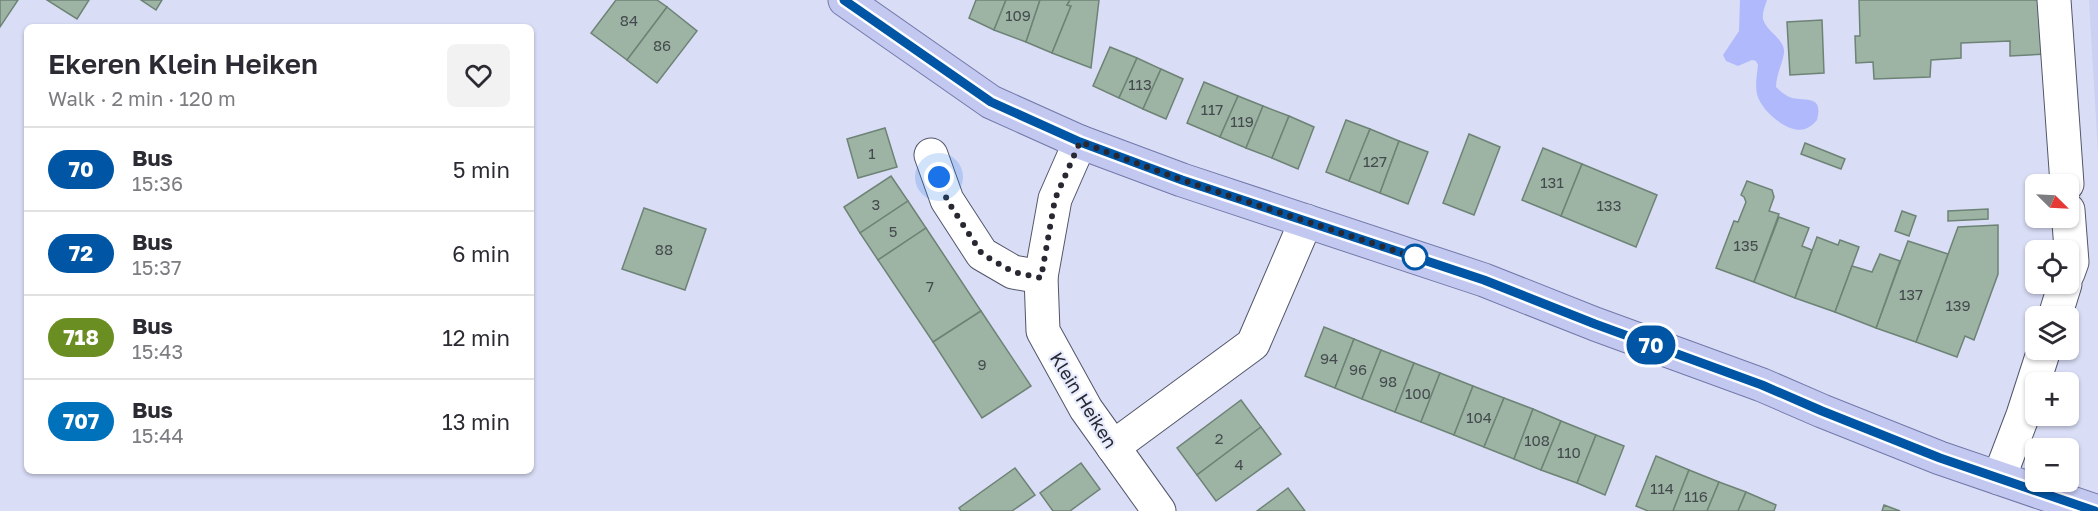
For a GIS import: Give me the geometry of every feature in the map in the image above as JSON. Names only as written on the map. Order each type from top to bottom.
[{"type":"main road","points":[[858,4],[991,102],[1080,142],[1182,180],[1493,283],[1595,324],[1762,385],[1940,458],[2095,511]]},
{"type":"street","points":[[2054,0],[2066,174]]},
{"type":"street","name":"Klein Heiken","points":[[1080,142],[1055,199],[1041,278],[1043,331],[1086,409],[1159,511]]},
{"type":"street","points":[[931,155],[947,200],[982,254],[1013,272],[1041,278]]},
{"type":"street","points":[[1113,447],[1253,344],[1306,221]]},
{"type":"street","points":[[1999,478],[2041,360]]},
{"type":"shaded area","points":[[2089,0],[2098,0],[2098,154]]},
{"type":"water","points":[[1740,0],[1767,0],[1763,19],[1781,42],[1784,50],[1776,87],[1792,98],[1816,103],[1817,120],[1809,127],[1798,130],[1791,128],[1769,114],[1757,94],[1758,65],[1756,61],[1752,60],[1738,66],[1726,61],[1723,55],[1739,31]]},
{"type":"building","points":[[0,0],[18,0],[0,27]]},
{"type":"building","points":[[47,0],[89,0],[77,19]]},
{"type":"building","points":[[141,0],[162,0],[156,10]]},
{"type":"building","points":[[616,0],[657,0],[667,7],[627,60],[591,33]]},
{"type":"building","points":[[976,0],[1006,0],[994,30],[969,18]]},
{"type":"building","points":[[1006,0],[1040,0],[1026,42],[994,30]]},
{"type":"building","points":[[1040,0],[1070,0],[1067,5],[1071,6],[1052,53],[1026,42]]},
{"type":"building","points":[[1070,0],[1099,0],[1091,68],[1052,53],[1071,6],[1067,5]]},
{"type":"building","points":[[1859,0],[2043,0],[2046,54],[2010,56],[2010,41],[1961,43],[1961,58],[1931,60],[1930,77],[1874,79],[1873,62],[1856,63],[1855,36],[1860,36]]},
{"type":"building","points":[[667,7],[697,31],[657,83],[627,60]]},
{"type":"building","points":[[1822,20],[1824,73],[1790,75],[1787,22]]},
{"type":"building","points":[[1110,47],[1137,58],[1119,98],[1093,86]]},
{"type":"building","points":[[1137,58],[1161,69],[1143,109],[1119,98]]},
{"type":"building","points":[[1161,69],[1183,79],[1166,119],[1143,109]]},
{"type":"building","points":[[1204,82],[1238,96],[1220,137],[1187,123]]},
{"type":"building","points":[[1238,96],[1263,106],[1246,148],[1220,137]]},
{"type":"building","points":[[1263,106],[1289,116],[1272,158],[1246,148]]},
{"type":"building","points":[[1289,116],[1314,127],[1298,169],[1272,158]]},
{"type":"building","points":[[1346,120],[1370,129],[1349,181],[1326,172]]},
{"type":"building","points":[[885,128],[897,167],[858,178],[847,139]]},
{"type":"building","points":[[1370,129],[1399,141],[1380,193],[1349,181]]},
{"type":"building","points":[[1469,134],[1500,147],[1474,215],[1443,203]]},
{"type":"building","points":[[1399,141],[1428,152],[1408,204],[1380,193]]},
{"type":"building","points":[[1805,143],[1845,159],[1841,169],[1801,154]]},
{"type":"building","points":[[1543,148],[1582,164],[1561,216],[1522,200]]},
{"type":"building","points":[[1582,164],[1657,195],[1636,247],[1561,216]]},
{"type":"building","points":[[891,176],[908,201],[860,233],[844,207]]},
{"type":"building","points":[[1747,181],[1772,190],[1774,197],[1769,211],[1779,214],[1754,282],[1716,268],[1734,221],[1738,222],[1746,202],[1741,195]]},
{"type":"building","points":[[908,201],[926,228],[878,260],[860,233]]},
{"type":"building","points":[[644,208],[706,229],[685,290],[622,269]]},
{"type":"building","points":[[1988,209],[1988,219],[1948,221],[1948,211]]},
{"type":"building","points":[[1902,211],[1916,216],[1909,236],[1895,231]]},
{"type":"building","points":[[1779,217],[1809,228],[1802,246],[1812,250],[1795,298],[1754,282]]},
{"type":"building","points":[[1998,225],[1998,274],[1974,340],[1965,336],[1957,357],[1916,342],[1958,227]]},
{"type":"building","points":[[926,228],[981,311],[933,342],[878,260]]},
{"type":"building","points":[[1817,237],[1838,245],[1840,240],[1859,247],[1835,312],[1795,298]]},
{"type":"building","points":[[1908,241],[1948,254],[1916,342],[1876,328]]},
{"type":"building","points":[[1880,254],[1900,261],[1876,328],[1835,312],[1852,266],[1872,272]]},
{"type":"building","points":[[981,311],[1031,386],[982,418],[933,342]]},
{"type":"building","points":[[1324,327],[1354,339],[1335,388],[1305,376]]},
{"type":"building","points":[[1354,339],[1381,350],[1362,399],[1335,388]]},
{"type":"building","points":[[1381,350],[1414,363],[1395,412],[1362,399]]},
{"type":"building","points":[[1414,363],[1440,373],[1421,422],[1395,412]]},
{"type":"building","points":[[1440,373],[1473,386],[1454,435],[1421,422]]},
{"type":"building","points":[[1473,386],[1504,398],[1484,447],[1454,435]]},
{"type":"building","points":[[1504,398],[1533,409],[1514,459],[1484,447]]},
{"type":"building","points":[[1241,400],[1261,427],[1197,475],[1177,448]]},
{"type":"building","points":[[1533,409],[1561,421],[1541,470],[1514,459]]},
{"type":"building","points":[[1561,421],[1596,435],[1577,483],[1541,470]]},
{"type":"building","points":[[1261,427],[1281,454],[1216,501],[1197,475]]},
{"type":"building","points":[[1596,435],[1624,446],[1605,495],[1577,483]]},
{"type":"building","points":[[1656,456],[1689,470],[1673,511],[1648,511],[1636,506]]},
{"type":"building","points":[[1081,463],[1100,489],[1070,511],[1053,511],[1040,493]]},
{"type":"building","points":[[1015,468],[1035,495],[1012,511],[961,511],[959,508]]},
{"type":"building","points":[[1689,470],[1719,482],[1707,511],[1673,511]]},
{"type":"building","points":[[1719,482],[1746,492],[1738,511],[1707,511]]},
{"type":"building","points":[[1288,488],[1305,511],[1257,511]]},
{"type":"building","points":[[1746,492],[1776,505],[1774,511],[1738,511]]},
{"type":"building","points":[[1884,505],[1900,511],[1882,511]]},
{"type":"bus line","name":"70","points":[[844,0],[991,102],[1080,142],[1182,180],[1484,280],[1595,324],[1762,385],[1940,458],[2095,511]]},
{"type":"route","points":[[939,177],[947,200],[982,254],[1013,272],[1041,278],[1055,199],[1080,142],[1182,180],[1417,258],[1415,257]]}]
